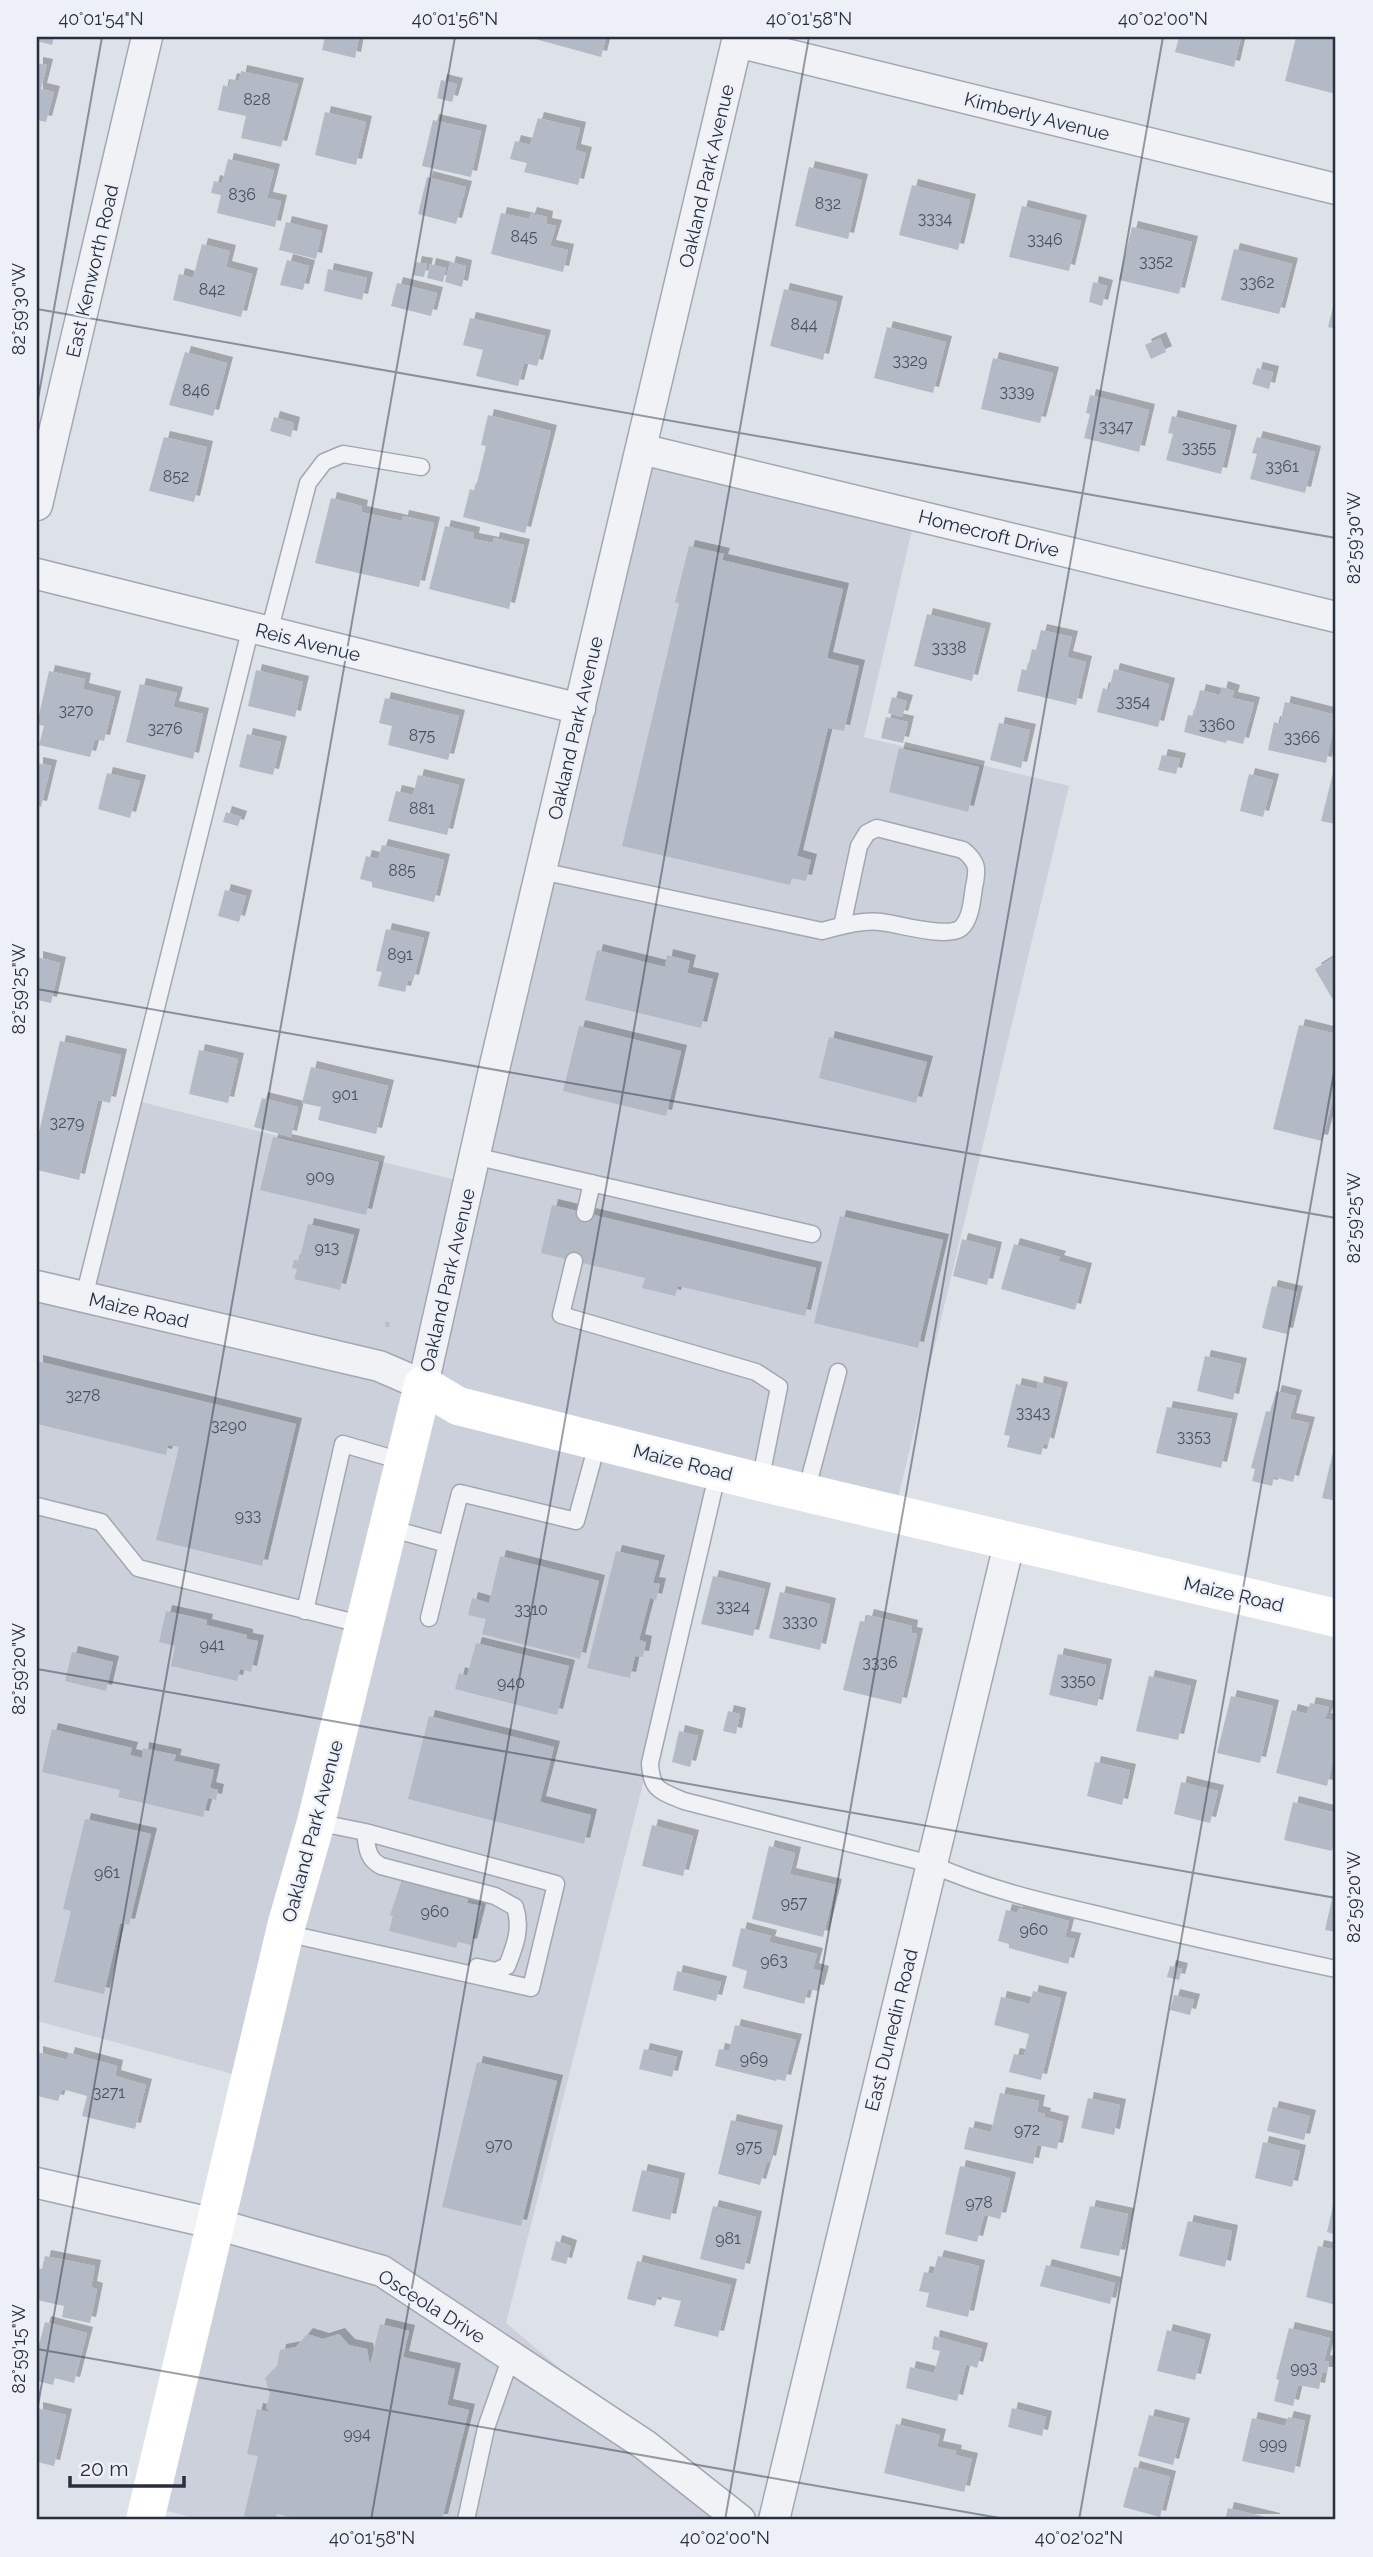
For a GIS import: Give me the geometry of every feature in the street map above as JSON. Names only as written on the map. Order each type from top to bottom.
[{"type":"street","name":"East Kenworth Road","points":[[37,505],[147,37]]},
{"type":"street","name":"Kimberly Avenue","points":[[738,39],[1336,189]]},
{"type":"street","name":"Oakland Park Avenue","points":[[145,2520],[285,1933],[366,1626],[474,1156],[738,39]]},
{"type":"street","name":"Homecroft Drive","points":[[641,449],[1336,617]]},
{"type":"street","name":"Reis Avenue","points":[[37,574],[580,709]]},
{"type":"street","name":"Maize Road","points":[[37,1286],[379,1366],[423,1385],[458,1406],[760,1482],[1336,1618]]},
{"type":"street","name":"East Dunedin Road","points":[[774,2520],[1010,1540]]},
{"type":"street","name":"Osceola Drive","points":[[37,2183],[216,2224],[382,2271],[645,2445],[740,2520]]},
{"type":"lane","points":[[84,1297],[260,630],[308,483],[324,461],[343,454],[421,467]]},
{"type":"lane","points":[[541,872],[822,931],[878,922],[955,932],[967,922],[978,868],[974,859],[963,850],[877,828],[867,833],[859,846],[842,926]]},
{"type":"lane","points":[[474,1156],[812,1234]]},
{"type":"lane","points":[[585,1213],[592,1183]]},
{"type":"lane","points":[[574,1261],[561,1315],[756,1372],[779,1387],[760,1482]]},
{"type":"lane","points":[[806,1492],[838,1372]]},
{"type":"lane","points":[[429,1618],[460,1493],[576,1521],[598,1441]]},
{"type":"lane","points":[[304,1611],[343,1444],[405,1462]]},
{"type":"lane","points":[[718,1471],[650,1763],[651,1781],[660,1791],[684,1801],[931,1864],[968,1881],[1020,1896],[1194,1939],[1336,1969]]},
{"type":"lane","points":[[37,1506],[101,1522],[138,1567],[366,1626]]},
{"type":"lane","points":[[389,1528],[447,1544]]},
{"type":"lane","points":[[285,1933],[531,1988],[556,1884],[365,1832],[316,1822]]},
{"type":"lane","points":[[365,1832],[372,1861],[381,1866],[495,1896],[515,1907],[519,1921],[516,1944],[507,1966],[496,1971],[403,1953],[393,1958]]},
{"type":"lane","points":[[466,2520],[486,2428],[511,2357]]},
{"type":"shaded area","points":[[648,451],[915,517],[864,737],[1069,786],[894,1515],[722,1473],[506,2323],[663,2455],[724,2520],[203,2520],[147,2506],[259,2081],[37,2021],[37,1283],[80,1294],[133,1100],[468,1183]]},
{"type":"building","points":[[37,37],[54,37],[52,45],[37,41]]},
{"type":"building","points":[[325,37],[359,37],[355,58],[322,50]]},
{"type":"building","points":[[528,37],[606,37],[601,57]]},
{"type":"building","points":[[1179,37],[1241,37],[1234,67],[1175,52]]},
{"type":"building","points":[[1296,37],[1336,40],[1336,94],[1285,81]]},
{"type":"building","points":[[37,63],[47,65],[41,89],[54,92],[46,122],[37,120]]},
{"type":"building","points":[[241,71],[298,84],[281,147],[241,138],[246,116],[218,110],[223,85],[229,87],[231,79],[239,81]]},
{"type":"building","points":[[441,80],[457,84],[452,102],[437,98]]},
{"type":"building","points":[[325,112],[366,122],[356,165],[315,155]]},
{"type":"building","points":[[538,118],[580,128],[575,150],[586,153],[578,185],[524,172],[527,163],[510,159],[515,141],[530,145]]},
{"type":"building","points":[[433,120],[481,131],[471,177],[422,166]]},
{"type":"building","points":[[228,159],[274,170],[267,198],[281,201],[275,227],[217,213],[221,195],[211,193],[214,181],[222,183]]},
{"type":"building","points":[[809,167],[862,180],[848,239],[795,226]]},
{"type":"building","points":[[427,177],[466,187],[456,224],[418,214]]},
{"type":"building","points":[[912,185],[970,200],[958,250],[899,235]]},
{"type":"building","points":[[1022,206],[1081,221],[1069,271],[1009,257]]},
{"type":"building","points":[[501,213],[529,219],[531,213],[547,217],[546,224],[556,226],[550,246],[568,250],[563,272],[491,254]]},
{"type":"building","points":[[286,222],[322,231],[316,259],[279,250]]},
{"type":"building","points":[[1132,227],[1192,242],[1179,294],[1119,280]]},
{"type":"building","points":[[202,244],[230,251],[226,267],[252,274],[241,317],[173,300],[179,274],[193,278]]},
{"type":"building","points":[[1234,249],[1292,264],[1279,314],[1221,300]]},
{"type":"building","points":[[287,260],[309,266],[303,290],[280,285]]},
{"type":"building","points":[[416,262],[427,264],[424,277],[413,275]]},
{"type":"building","points":[[450,262],[466,266],[462,287],[445,282]]},
{"type":"building","points":[[430,264],[446,268],[443,282],[427,278]]},
{"type":"building","points":[[328,269],[367,278],[362,300],[324,291]]},
{"type":"building","points":[[1093,282],[1107,286],[1102,306],[1089,302]]},
{"type":"building","points":[[397,283],[437,293],[431,316],[391,306]]},
{"type":"building","points":[[784,289],[837,302],[823,360],[770,346]]},
{"type":"building","points":[[1336,299],[1336,329],[1328,327]]},
{"type":"building","points":[[470,318],[545,336],[537,366],[524,363],[518,386],[476,376],[483,350],[463,345]]},
{"type":"building","points":[[887,327],[946,342],[933,393],[874,378]]},
{"type":"building","points":[[1160,338],[1166,352],[1151,359],[1145,345]]},
{"type":"building","points":[[185,352],[227,363],[213,416],[169,405]]},
{"type":"building","points":[[993,358],[1053,373],[1040,423],[981,409]]},
{"type":"building","points":[[1257,368],[1273,372],[1269,389],[1252,384]]},
{"type":"building","points":[[1090,395],[1149,410],[1139,452],[1084,438],[1090,414],[1086,413]]},
{"type":"building","points":[[488,415],[551,431],[525,533],[463,517],[470,489],[475,491],[486,446],[481,445]]},
{"type":"building","points":[[1172,416],[1231,431],[1221,474],[1166,460],[1173,434],[1168,433]]},
{"type":"building","points":[[274,417],[294,423],[291,437],[270,431]]},
{"type":"building","points":[[164,437],[207,447],[194,502],[149,491]]},
{"type":"building","points":[[1257,437],[1315,452],[1305,493],[1250,479],[1257,454],[1252,453]]},
{"type":"building","points":[[331,498],[362,506],[361,512],[402,521],[403,516],[434,523],[419,587],[315,563]]},
{"type":"building","points":[[445,526],[474,533],[473,539],[493,543],[494,538],[524,545],[509,609],[429,589]]},
{"type":"building","points":[[689,546],[724,554],[722,560],[843,589],[827,658],[859,666],[844,731],[828,728],[797,856],[811,860],[806,881],[792,878],[790,885],[622,846],[679,604],[675,602]]},
{"type":"building","points":[[927,614],[985,629],[972,681],[914,666]]},
{"type":"building","points":[[1041,630],[1072,637],[1067,657],[1086,662],[1076,705],[1017,691],[1022,669],[1027,671],[1032,649],[1036,650]]},
{"type":"building","points":[[1114,669],[1169,684],[1158,727],[1097,712],[1103,688],[1109,690]]},
{"type":"building","points":[[256,670],[303,682],[295,717],[248,706]]},
{"type":"building","points":[[49,671],[85,679],[83,689],[115,697],[104,741],[95,739],[90,757],[39,745],[44,726],[37,724]]},
{"type":"building","points":[[140,684],[177,693],[173,707],[203,714],[193,759],[126,742]]},
{"type":"building","points":[[1222,687],[1234,691],[1232,698],[1254,703],[1243,744],[1227,740],[1226,743],[1184,732],[1188,715],[1193,716],[1200,690],[1220,695]]},
{"type":"building","points":[[892,697],[907,701],[902,717],[888,713]]},
{"type":"building","points":[[385,698],[459,716],[448,760],[388,745],[392,726],[379,723]]},
{"type":"building","points":[[1285,702],[1336,715],[1326,763],[1268,750],[1274,722],[1280,724]]},
{"type":"building","points":[[886,717],[908,722],[903,743],[881,738]]},
{"type":"building","points":[[999,723],[1030,730],[1021,768],[990,760]]},
{"type":"building","points":[[247,734],[281,742],[273,775],[239,767]]},
{"type":"building","points":[[899,748],[979,767],[968,812],[889,792]]},
{"type":"building","points":[[1162,755],[1180,759],[1176,774],[1158,770]]},
{"type":"building","points":[[37,763],[51,766],[41,807],[37,806]]},
{"type":"building","points":[[1335,765],[1336,819],[1335,824],[1321,821]]},
{"type":"building","points":[[107,773],[140,781],[130,818],[98,809]]},
{"type":"building","points":[[1249,774],[1273,780],[1263,817],[1240,811]]},
{"type":"building","points":[[418,775],[459,785],[447,835],[388,821],[396,791],[413,795]]},
{"type":"building","points":[[226,812],[241,817],[238,826],[223,822]]},
{"type":"building","points":[[382,845],[444,860],[434,902],[372,887],[372,882],[360,879],[366,856],[378,859]]},
{"type":"building","points":[[225,890],[246,896],[239,922],[218,916]]},
{"type":"building","points":[[386,929],[424,938],[413,981],[408,980],[405,992],[378,986],[382,972],[376,971]]},
{"type":"building","points":[[597,950],[665,967],[667,955],[690,961],[687,973],[713,979],[701,1028],[585,1000]]},
{"type":"building","points":[[1336,956],[1336,1005],[1315,969]]},
{"type":"building","points":[[37,957],[60,963],[51,1003],[37,1000]]},
{"type":"building","points":[[1299,1025],[1336,1034],[1336,1099],[1333,1098],[1322,1141],[1273,1129]]},
{"type":"building","points":[[579,1026],[681,1051],[666,1116],[563,1091]]},
{"type":"building","points":[[829,1037],[927,1062],[916,1103],[819,1078]]},
{"type":"building","points":[[60,1041],[121,1055],[110,1103],[98,1100],[79,1180],[37,1170],[37,1141]]},
{"type":"building","points":[[199,1050],[238,1059],[228,1103],[189,1094]]},
{"type":"building","points":[[311,1067],[388,1086],[376,1134],[318,1120],[321,1107],[302,1103]]},
{"type":"building","points":[[262,1098],[298,1107],[291,1137],[254,1127]]},
{"type":"building","points":[[273,1137],[379,1162],[366,1215],[260,1190]]},
{"type":"building","points":[[552,1205],[816,1268],[805,1316],[678,1286],[675,1296],[642,1288],[645,1278],[541,1253]]},
{"type":"building","points":[[840,1216],[943,1240],[918,1348],[814,1323]]},
{"type":"building","points":[[308,1224],[354,1235],[340,1290],[294,1279],[297,1269],[292,1268],[294,1260],[299,1261]]},
{"type":"building","points":[[962,1239],[996,1248],[987,1285],[953,1276]]},
{"type":"building","points":[[1014,1244],[1060,1257],[1058,1261],[1086,1269],[1075,1310],[1001,1289]]},
{"type":"building","points":[[1272,1286],[1297,1292],[1287,1334],[1262,1328]]},
{"type":"building","points":[[1205,1356],[1241,1364],[1233,1400],[1197,1391]]},
{"type":"building","points":[[37,1361],[296,1424],[262,1566],[156,1540],[179,1447],[168,1445],[166,1455],[37,1424]]},
{"type":"building","points":[[1038,1382],[1062,1388],[1048,1445],[1044,1443],[1041,1455],[1007,1447],[1010,1436],[1004,1435],[1016,1384],[1037,1389]]},
{"type":"building","points":[[1276,1391],[1296,1396],[1290,1419],[1309,1423],[1293,1482],[1274,1477],[1272,1486],[1252,1481],[1255,1469],[1251,1468],[1266,1411],[1270,1412]]},
{"type":"building","points":[[1167,1407],[1232,1419],[1221,1468],[1156,1453]]},
{"type":"building","points":[[1336,1444],[1336,1501],[1322,1498]]},
{"type":"building","points":[[616,1551],[659,1561],[653,1583],[660,1584],[656,1600],[650,1598],[639,1640],[646,1642],[643,1657],[635,1656],[630,1678],[587,1668]]},
{"type":"building","points":[[500,1556],[599,1581],[580,1659],[482,1634],[486,1619],[468,1615],[472,1598],[489,1603]]},
{"type":"building","points":[[713,1576],[765,1589],[753,1636],[701,1624]]},
{"type":"building","points":[[780,1592],[830,1604],[820,1650],[769,1638]]},
{"type":"building","points":[[166,1611],[207,1620],[206,1625],[247,1635],[247,1639],[258,1641],[251,1672],[240,1669],[237,1681],[171,1666],[175,1646],[159,1642]]},
{"type":"building","points":[[868,1615],[912,1626],[911,1633],[917,1634],[901,1704],[843,1690],[860,1621],[866,1622]]},
{"type":"building","points":[[476,1643],[569,1666],[557,1715],[455,1689],[459,1673],[467,1676]]},
{"type":"building","points":[[72,1652],[113,1662],[106,1691],[65,1681]]},
{"type":"building","points":[[1058,1654],[1106,1665],[1097,1706],[1049,1695]]},
{"type":"building","points":[[1149,1676],[1191,1686],[1178,1740],[1136,1731]]},
{"type":"building","points":[[1231,1696],[1273,1706],[1260,1763],[1217,1753]]},
{"type":"building","points":[[1310,1703],[1329,1707],[1325,1719],[1336,1721],[1336,1748],[1327,1786],[1276,1773],[1292,1710],[1307,1714]]},
{"type":"building","points":[[728,1711],[740,1714],[736,1734],[723,1731]]},
{"type":"building","points":[[429,1716],[554,1747],[540,1802],[591,1815],[584,1844],[408,1799]]},
{"type":"building","points":[[52,1729],[132,1748],[130,1755],[142,1758],[143,1748],[176,1755],[174,1761],[214,1770],[210,1788],[218,1790],[216,1800],[208,1798],[203,1817],[118,1797],[120,1790],[42,1772]]},
{"type":"building","points":[[679,1731],[698,1736],[690,1767],[672,1762]]},
{"type":"building","points":[[1095,1762],[1130,1770],[1122,1805],[1087,1796]]},
{"type":"building","points":[[1181,1782],[1218,1791],[1210,1823],[1174,1814]]},
{"type":"building","points":[[1293,1802],[1336,1813],[1336,1834],[1332,1851],[1284,1840]]},
{"type":"building","points":[[85,1819],[151,1834],[129,1925],[120,1923],[104,1994],[54,1982],[71,1911],[63,1909]]},
{"type":"building","points":[[652,1825],[693,1836],[683,1876],[642,1866]]},
{"type":"building","points":[[769,1846],[795,1853],[790,1874],[836,1885],[823,1937],[752,1919]]},
{"type":"building","points":[[402,1879],[440,1889],[440,1892],[468,1899],[467,1903],[481,1906],[471,1945],[458,1942],[456,1948],[389,1931],[393,1916],[390,1915]]},
{"type":"building","points":[[1336,1885],[1336,1932],[1325,1930]]},
{"type":"building","points":[[1019,1908],[1069,1921],[1065,1937],[1075,1939],[1068,1964],[1009,1948],[1009,1944],[998,1941],[1006,1910],[1017,1913]]},
{"type":"building","points":[[741,1928],[771,1936],[769,1942],[817,1954],[813,1969],[823,1972],[818,1991],[808,1989],[804,2004],[743,1988],[747,1971],[732,1966]]},
{"type":"building","points":[[1170,1966],[1182,1969],[1179,1980],[1167,1977]]},
{"type":"building","points":[[677,1971],[721,1982],[716,2001],[673,1990]]},
{"type":"building","points":[[1033,1991],[1061,1998],[1041,2080],[1009,2072],[1014,2054],[1024,2056],[1029,2034],[994,2025],[1001,1997],[1030,2004]]},
{"type":"building","points":[[1174,1995],[1194,2000],[1190,2015],[1170,2010]]},
{"type":"building","points":[[735,2025],[796,2040],[785,2081],[715,2066],[719,2049],[729,2051]]},
{"type":"building","points":[[644,2049],[677,2057],[672,2077],[639,2069]]},
{"type":"building","points":[[37,2052],[67,2060],[69,2053],[117,2066],[115,2076],[146,2085],[135,2129],[82,2116],[87,2096],[62,2089],[58,2101],[37,2096]]},
{"type":"building","points":[[477,2062],[557,2081],[521,2226],[442,2207]]},
{"type":"building","points":[[1000,2093],[1039,2101],[1037,2112],[1045,2114],[1044,2117],[1063,2122],[1057,2149],[1037,2145],[1033,2164],[964,2149],[969,2127],[991,2132]]},
{"type":"building","points":[[1088,2098],[1120,2105],[1114,2135],[1081,2128]]},
{"type":"building","points":[[1273,2107],[1310,2116],[1304,2140],[1267,2131]]},
{"type":"building","points":[[731,2120],[777,2131],[770,2162],[767,2161],[760,2185],[718,2174]]},
{"type":"building","points":[[1263,2142],[1300,2151],[1292,2187],[1255,2178]]},
{"type":"building","points":[[960,2166],[1010,2178],[1000,2219],[984,2215],[977,2242],[945,2234]]},
{"type":"building","points":[[642,2170],[679,2179],[670,2220],[632,2211]]},
{"type":"building","points":[[1336,2196],[1336,2235],[1327,2232]]},
{"type":"building","points":[[713,2206],[756,2217],[744,2270],[700,2259]]},
{"type":"building","points":[[1090,2206],[1128,2214],[1119,2256],[1080,2248]]},
{"type":"building","points":[[1188,2221],[1232,2231],[1225,2267],[1179,2256]]},
{"type":"building","points":[[556,2241],[571,2246],[566,2264],[551,2260]]},
{"type":"building","points":[[1318,2246],[1336,2250],[1336,2305],[1306,2297]]},
{"type":"building","points":[[45,2256],[95,2266],[91,2287],[97,2289],[90,2323],[62,2317],[64,2306],[37,2300],[37,2268],[42,2269]]},
{"type":"building","points":[[938,2256],[979,2266],[968,2317],[926,2307],[929,2293],[919,2291],[924,2272],[933,2274]]},
{"type":"building","points":[[637,2261],[731,2285],[718,2337],[674,2326],[681,2301],[658,2296],[655,2306],[627,2299]]},
{"type":"building","points":[[1046,2265],[1115,2283],[1110,2304],[1040,2286]]},
{"type":"building","points":[[45,2322],[87,2333],[74,2383],[55,2378],[53,2385],[37,2381],[37,2352]]},
{"type":"building","points":[[380,2324],[409,2331],[403,2357],[455,2369],[447,2405],[469,2410],[442,2520],[304,2520],[277,2514],[276,2520],[263,2520],[244,2516],[258,2456],[247,2454],[257,2409],[270,2412],[266,2408],[270,2394],[265,2378],[277,2366],[280,2350],[296,2347],[307,2334],[323,2339],[339,2334],[349,2345],[367,2349],[370,2365]]},
{"type":"building","points":[[1289,2328],[1330,2338],[1324,2361],[1329,2362],[1327,2373],[1322,2373],[1319,2389],[1298,2385],[1293,2406],[1274,2401],[1279,2380],[1276,2379]]},
{"type":"building","points":[[1167,2330],[1205,2340],[1195,2380],[1157,2371]]},
{"type":"building","points":[[934,2336],[982,2349],[977,2368],[966,2364],[957,2401],[906,2388],[910,2367],[934,2373],[940,2351],[932,2349]]},
{"type":"building","points":[[37,2408],[66,2415],[54,2466],[37,2462]]},
{"type":"building","points":[[1012,2408],[1046,2417],[1042,2436],[1008,2427]]},
{"type":"building","points":[[1149,2415],[1184,2424],[1173,2465],[1138,2456]]},
{"type":"building","points":[[1288,2417],[1305,2421],[1294,2473],[1242,2461],[1252,2418],[1285,2426]]},
{"type":"building","points":[[896,2424],[940,2435],[937,2447],[956,2451],[955,2455],[972,2459],[964,2492],[884,2473]]},
{"type":"building","points":[[1134,2467],[1170,2477],[1160,2517],[1123,2507]]},
{"type":"building","points":[[1228,2508],[1274,2519],[1274,2520],[1225,2520]]}]
